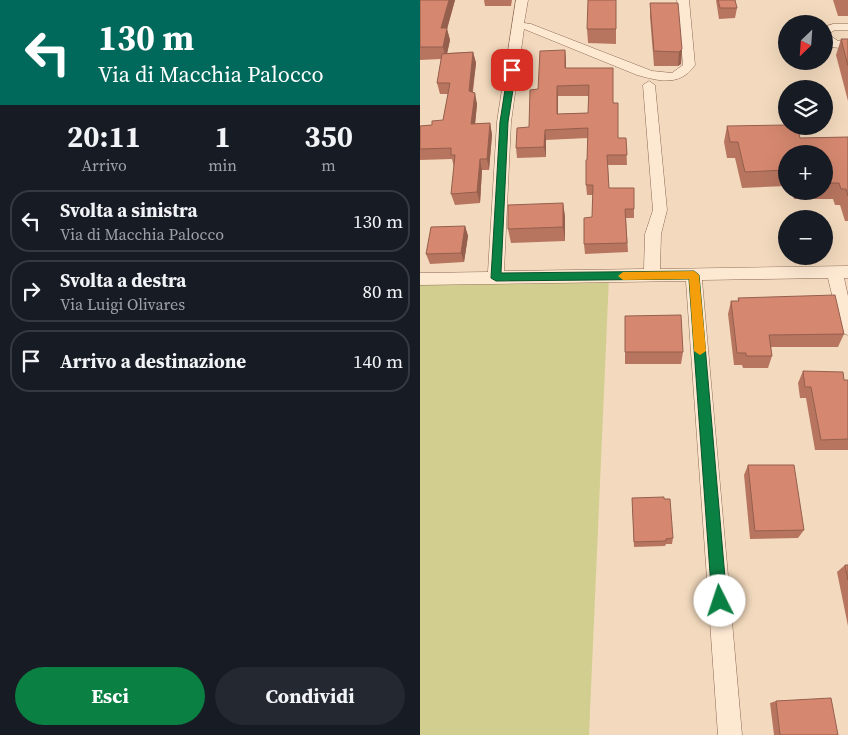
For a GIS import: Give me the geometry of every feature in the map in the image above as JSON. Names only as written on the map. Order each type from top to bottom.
[{"type":"street","points":[[496,278],[504,122],[522,0]]},
{"type":"street","points":[[526,26],[641,72],[660,77],[675,76],[683,73],[689,65],[683,0]]},
{"type":"street","points":[[833,28],[848,26]]},
{"type":"street","points":[[833,43],[848,46]]},
{"type":"street","points":[[649,85],[660,210],[653,234],[652,275]]},
{"type":"street","points":[[420,279],[841,272],[848,328]]},
{"type":"street","points":[[694,275],[730,735]]},
{"type":"shaded area","points":[[609,277],[589,735],[420,735],[420,279]]},
{"type":"building","points":[[420,0],[449,0],[441,28],[447,28],[443,47],[420,47]]},
{"type":"building","points":[[588,0],[616,0],[616,29],[587,29]]},
{"type":"building","points":[[718,0],[735,0],[737,8],[720,8]]},
{"type":"building","points":[[650,3],[678,3],[682,49],[679,52],[654,51]]},
{"type":"building","points":[[841,39],[848,39],[848,66]]},
{"type":"building","points":[[565,50],[565,68],[613,68],[613,103],[618,103],[618,138],[626,138],[627,155],[607,155],[609,188],[634,188],[634,209],[625,209],[627,243],[584,244],[584,218],[592,217],[593,185],[586,185],[588,128],[545,130],[544,147],[516,148],[517,128],[529,127],[530,90],[538,89],[540,51]],"holes":[[[589,85],[588,113],[557,114],[557,86]]]},
{"type":"building","points":[[473,52],[469,91],[475,93],[471,124],[490,123],[487,159],[480,159],[477,192],[451,194],[455,155],[451,155],[451,148],[420,149],[420,126],[432,125],[432,121],[443,120],[450,83],[437,83],[442,54]]},
{"type":"building","points":[[778,125],[778,135],[799,135],[800,138],[848,137],[848,196],[846,189],[841,189],[839,183],[833,183],[833,145],[778,145],[778,170],[745,172],[738,142],[730,142],[727,126]]},
{"type":"building","points":[[563,203],[563,227],[508,229],[508,205]]},
{"type":"building","points":[[465,226],[461,253],[426,254],[431,227]]},
{"type":"building","points":[[835,295],[844,334],[769,335],[772,356],[746,356],[746,353],[737,353],[731,301],[739,301],[738,298]]},
{"type":"building","points":[[681,315],[683,352],[625,352],[625,316]]},
{"type":"building","points":[[803,371],[843,372],[844,380],[848,380],[848,439],[821,440],[811,387],[805,387]]},
{"type":"building","points":[[748,465],[794,465],[804,530],[755,531]]},
{"type":"building","points":[[664,497],[664,499],[670,499],[673,538],[666,539],[666,541],[634,542],[632,498]]},
{"type":"building","points":[[845,565],[848,565],[848,580]]},
{"type":"building","points":[[831,698],[838,735],[780,735],[776,701]]},
{"type":"slow traffic","points":[[623,276],[694,275],[700,351]]},
{"type":"route","points":[[512,70],[504,122],[496,278],[694,275],[720,601]]}]
